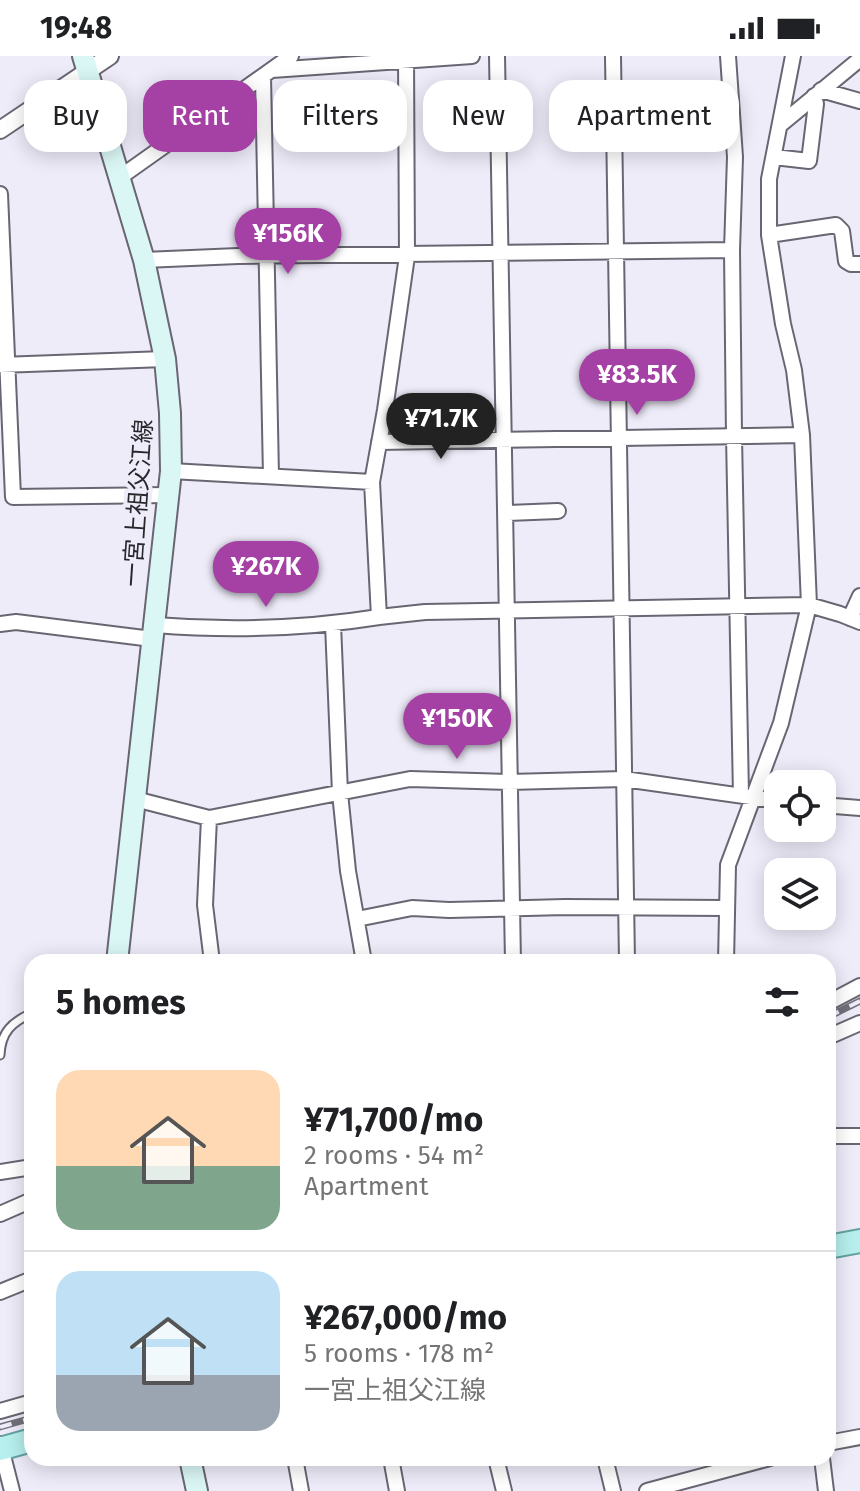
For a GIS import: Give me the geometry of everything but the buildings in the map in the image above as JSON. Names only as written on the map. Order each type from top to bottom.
[{"type":"main road","name":"一宮上祖父江線","points":[[86,64],[144,260],[165,359],[170,413],[171,471],[118,954]]},
{"type":"main road","points":[[836,1246],[860,1241]]},
{"type":"main road","points":[[1,1447],[24,1442]]},
{"type":"main road","points":[[192,1466],[197,1491]]},
{"type":"street","points":[[0,129],[86,64],[110,56]]},
{"type":"street","points":[[119,178],[291,56]]},
{"type":"street","points":[[267,73],[406,58],[472,56]]},
{"type":"street","points":[[497,56],[513,954]]},
{"type":"street","points":[[613,56],[627,954]]},
{"type":"street","points":[[728,56],[735,157],[732,250],[736,605],[746,797]]},
{"type":"street","points":[[726,954],[728,865],[746,797],[781,723],[809,605],[802,435],[794,370],[783,324],[769,235],[769,179],[793,56]]},
{"type":"street","points":[[379,617],[372,482],[407,256],[406,58]]},
{"type":"street","points":[[780,125],[860,59]]},
{"type":"street","points":[[267,73],[271,476]]},
{"type":"street","points":[[818,93],[860,101]]},
{"type":"street","points":[[774,157],[809,161],[818,93]]},
{"type":"street","points":[[0,194],[5,450],[13,497],[168,495]]},
{"type":"street","points":[[769,235],[836,225],[842,231],[846,261],[860,264]]},
{"type":"street","points":[[144,260],[732,250]]},
{"type":"street","points":[[3,365],[165,359]]},
{"type":"street","points":[[379,442],[802,435]]},
{"type":"street","points":[[171,471],[372,482]]},
{"type":"street","points":[[506,513],[558,511]]},
{"type":"street","points":[[0,624],[16,622],[153,632],[239,630],[333,624],[425,612],[736,605],[809,605],[855,620],[860,596]]},
{"type":"street","points":[[333,624],[340,793],[348,871],[363,954]]},
{"type":"street","points":[[135,799],[209,818],[410,779],[509,782],[624,779],[764,799]]},
{"type":"street","points":[[836,806],[860,808]]},
{"type":"street","points":[[209,818],[205,905],[211,954]]},
{"type":"street","points":[[357,919],[412,908],[726,908]]},
{"type":"street","points":[[836,999],[860,986]]},
{"type":"street","points":[[836,1034],[860,1023]]},
{"type":"street","points":[[836,1136],[860,1136]]},
{"type":"street","points":[[0,1172],[24,1168]]},
{"type":"street","points":[[0,1214],[24,1204]]},
{"type":"street","points":[[0,1292],[24,1282]]},
{"type":"street","points":[[0,1411],[24,1404]]},
{"type":"street","points":[[836,1442],[860,1437]]},
{"type":"street","points":[[1,1447],[12,1491]]},
{"type":"street","points":[[296,1466],[301,1491]]},
{"type":"street","points":[[392,1466],[397,1491]]},
{"type":"street","points":[[498,1466],[504,1491]]},
{"type":"street","points":[[607,1466],[613,1491]]},
{"type":"street","points":[[647,1491],[740,1466]]},
{"type":"street","points":[[823,1466],[826,1491]]},
{"type":"lane","points":[[0,1055],[0,1041],[7,1028],[24,1018]]},
{"type":"railway","points":[[836,1013],[860,1001]]},
{"type":"railway","points":[[0,1427],[24,1420]]}]
